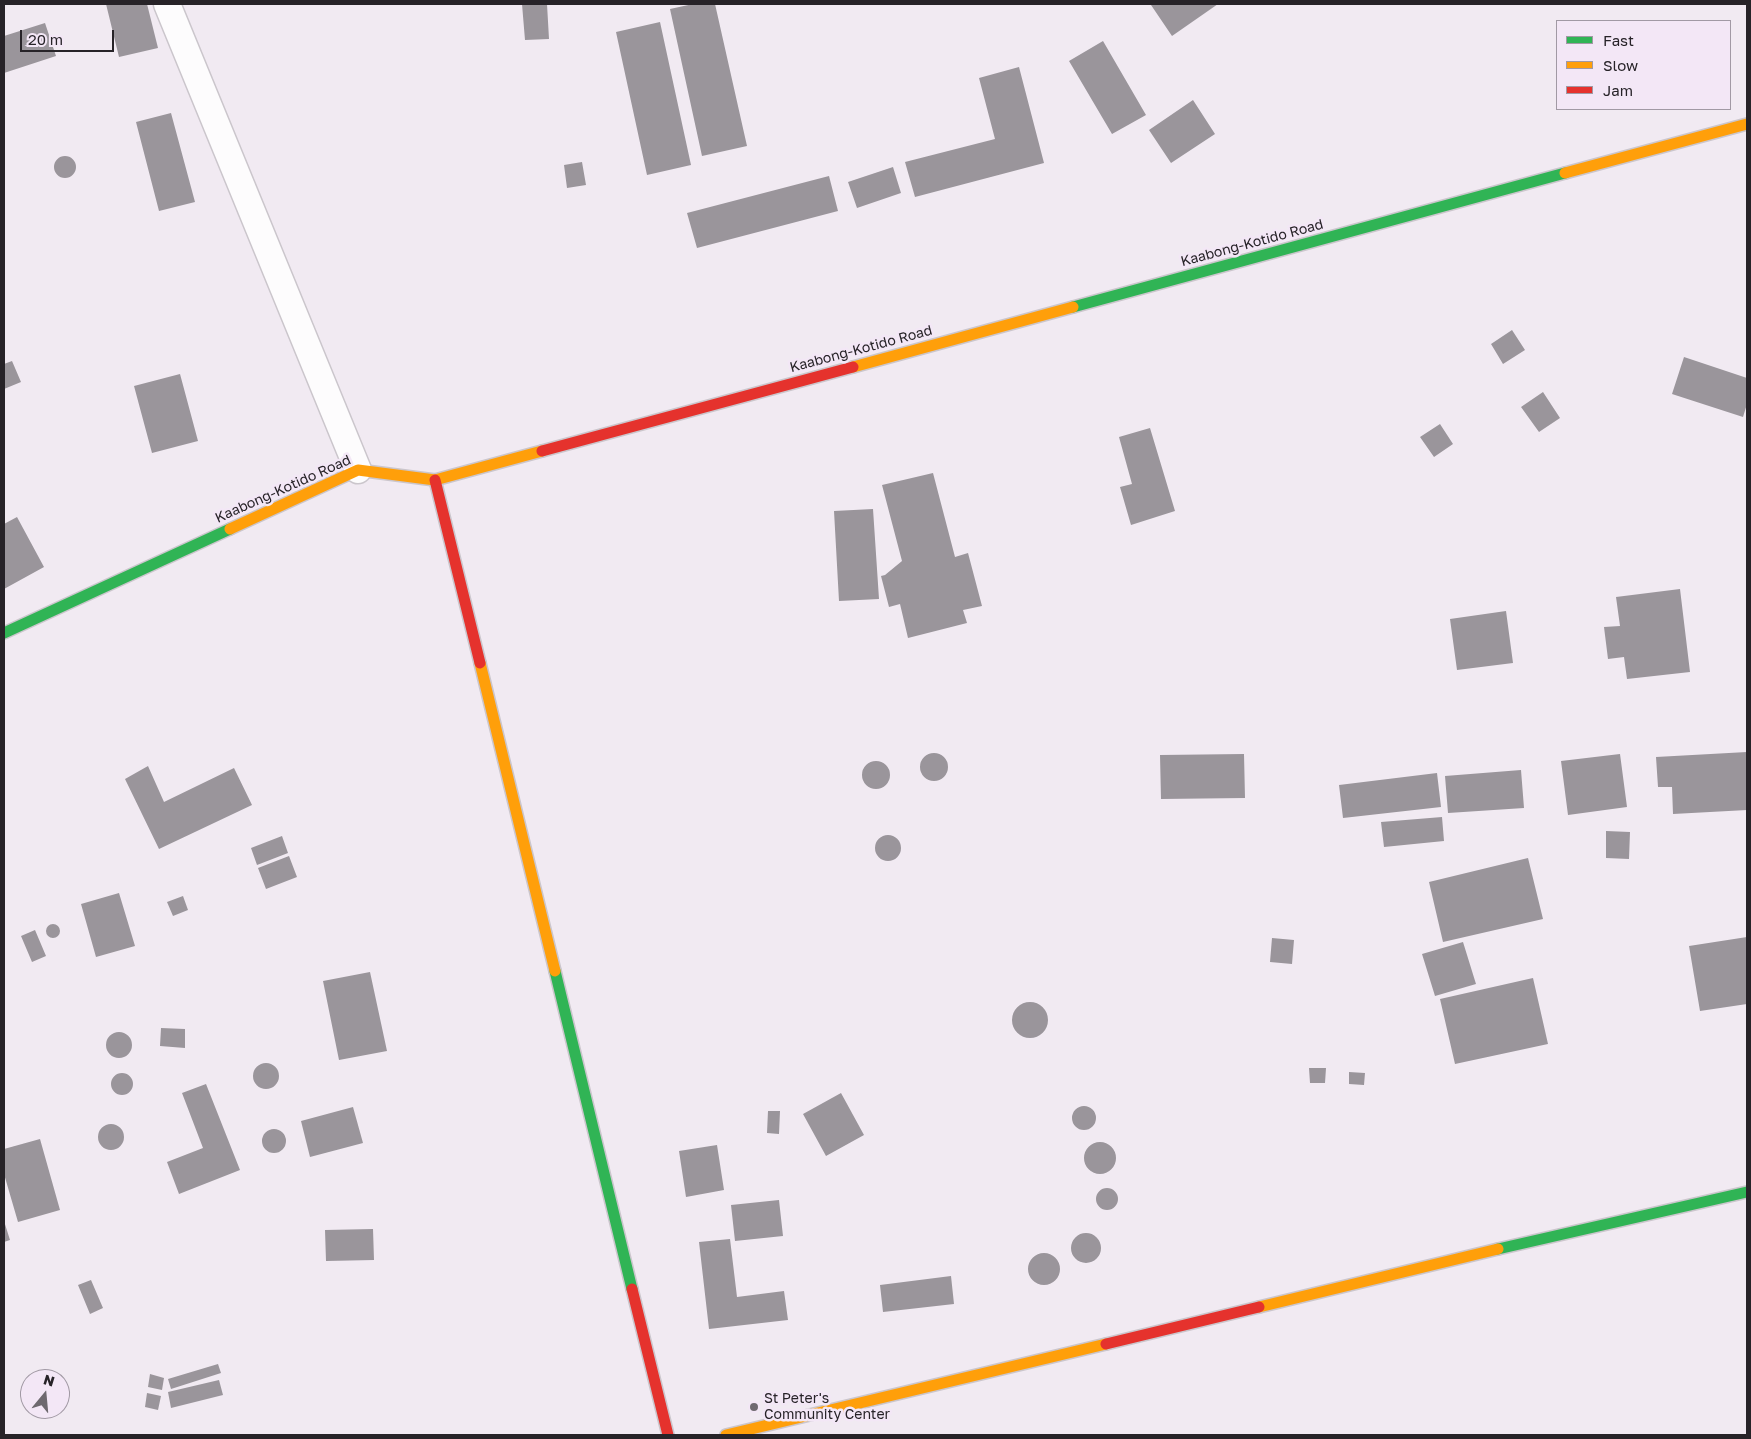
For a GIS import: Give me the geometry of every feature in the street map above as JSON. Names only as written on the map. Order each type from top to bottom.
[{"type":"street","points":[[167,4],[358,470]]},
{"type":"street","name":"Kaabong-Kotido Road","points":[[4,634],[358,470],[435,480],[1747,124]]},
{"type":"street","points":[[435,480],[668,1435]]},
{"type":"street","points":[[726,1435],[1560,1234],[1747,1192]]},
{"type":"building","points":[[106,4],[147,4],[158,48],[119,57]]},
{"type":"building","points":[[522,4],[547,4],[549,39],[525,40]]},
{"type":"building","points":[[693,4],[715,4],[747,146],[702,156],[670,9]]},
{"type":"building","points":[[1152,4],[1218,4],[1172,36]]},
{"type":"building","points":[[660,22],[691,165],[647,175],[616,32]]},
{"type":"building","points":[[45,23],[56,56],[4,73],[4,36]]},
{"type":"building","points":[[1103,41],[1146,115],[1112,134],[1069,61]]},
{"type":"building","points":[[1019,67],[1044,163],[915,197],[905,162],[995,139],[979,78]]},
{"type":"building","points":[[1193,100],[1215,134],[1171,163],[1149,130]]},
{"type":"building","points":[[171,113],[195,202],[159,211],[136,122]]},
{"type":"building","points":[[65,156],[73,159],[76,167],[73,175],[65,178],[57,175],[54,167],[57,159]]},
{"type":"building","points":[[582,162],[586,185],[567,188],[564,165]]},
{"type":"building","points":[[893,167],[901,193],[857,208],[848,182]]},
{"type":"building","points":[[829,176],[838,211],[697,248],[687,213]]},
{"type":"building","points":[[1512,330],[1525,350],[1503,364],[1491,344]]},
{"type":"building","points":[[1684,357],[1747,378],[1747,404],[1743,417],[1672,394]]},
{"type":"building","points":[[12,361],[21,382],[4,389],[4,364]]},
{"type":"building","points":[[180,374],[198,441],[152,453],[134,386]]},
{"type":"building","points":[[1543,392],[1560,418],[1539,432],[1521,407]]},
{"type":"building","points":[[1440,424],[1453,444],[1434,457],[1420,437]]},
{"type":"building","points":[[1150,428],[1175,511],[1131,525],[1120,487],[1132,484],[1119,437]]},
{"type":"building","points":[[933,473],[955,557],[968,553],[982,606],[963,610],[967,623],[908,638],[900,604],[889,607],[881,576],[885,575],[902,561],[882,485]]},
{"type":"building","points":[[873,509],[879,599],[839,601],[834,511]]},
{"type":"building","points":[[17,517],[44,567],[4,589],[4,524]]},
{"type":"building","points":[[1680,589],[1690,672],[1627,679],[1624,657],[1608,659],[1604,627],[1620,626],[1616,597]]},
{"type":"building","points":[[1506,611],[1513,663],[1457,670],[1450,619]]},
{"type":"building","points":[[1747,752],[1747,810],[1673,814],[1672,787],[1658,787],[1656,757]]},
{"type":"building","points":[[934,753],[944,757],[948,767],[944,777],[934,781],[924,777],[920,767],[924,757]]},
{"type":"building","points":[[1244,754],[1245,798],[1161,799],[1160,755]]},
{"type":"building","points":[[1620,754],[1627,807],[1568,815],[1561,761]]},
{"type":"building","points":[[876,761],[886,765],[890,775],[886,785],[876,789],[866,785],[862,775],[866,765]]},
{"type":"building","points":[[148,766],[164,802],[234,768],[252,805],[159,849],[125,779]]},
{"type":"building","points":[[1521,770],[1524,808],[1448,813],[1445,776]]},
{"type":"building","points":[[1437,773],[1441,807],[1343,818],[1339,785]]},
{"type":"building","points":[[1442,817],[1444,841],[1384,847],[1381,822]]},
{"type":"building","points":[[1606,831],[1630,832],[1629,859],[1606,858]]},
{"type":"building","points":[[888,835],[897,839],[901,848],[897,857],[888,861],[879,857],[875,848],[879,839]]},
{"type":"building","points":[[282,836],[288,853],[257,865],[251,848]]},
{"type":"building","points":[[289,856],[297,877],[266,889],[258,868]]},
{"type":"building","points":[[1528,858],[1543,919],[1443,942],[1429,882]]},
{"type":"building","points":[[119,893],[135,946],[96,957],[81,904]]},
{"type":"building","points":[[183,896],[188,910],[173,916],[167,902]]},
{"type":"building","points":[[53,924],[58,926],[60,931],[58,936],[53,938],[48,936],[46,931],[48,926]]},
{"type":"building","points":[[35,930],[46,956],[32,962],[21,936]]},
{"type":"building","points":[[1747,937],[1747,1004],[1700,1011],[1689,946]]},
{"type":"building","points":[[1272,938],[1294,940],[1292,964],[1270,962]]},
{"type":"building","points":[[1463,942],[1476,984],[1435,996],[1422,954]]},
{"type":"building","points":[[370,972],[387,1051],[339,1060],[323,981]]},
{"type":"building","points":[[1533,978],[1548,1044],[1455,1064],[1440,999]]},
{"type":"building","points":[[1030,1002],[1037,1003],[1043,1007],[1047,1013],[1047,1027],[1043,1033],[1037,1037],[1030,1038],[1023,1037],[1017,1033],[1013,1027],[1012,1020],[1013,1013],[1017,1007],[1023,1003]]},
{"type":"building","points":[[161,1028],[185,1029],[185,1048],[160,1046]]},
{"type":"building","points":[[119,1032],[128,1036],[132,1045],[128,1054],[119,1058],[110,1054],[106,1045],[110,1036]]},
{"type":"building","points":[[266,1063],[275,1067],[279,1076],[275,1085],[266,1089],[257,1085],[253,1076],[257,1067]]},
{"type":"building","points":[[1309,1068],[1326,1068],[1325,1083],[1310,1083]]},
{"type":"building","points":[[1349,1072],[1365,1073],[1364,1085],[1349,1084]]},
{"type":"building","points":[[122,1073],[130,1076],[133,1084],[130,1092],[122,1095],[114,1092],[111,1084],[114,1076]]},
{"type":"building","points":[[206,1084],[240,1170],[179,1194],[167,1162],[203,1148],[182,1093]]},
{"type":"building","points":[[841,1093],[864,1135],[826,1156],[803,1114]]},
{"type":"building","points":[[1084,1106],[1093,1109],[1096,1118],[1093,1127],[1084,1130],[1075,1127],[1072,1118],[1075,1109]]},
{"type":"building","points":[[353,1107],[363,1143],[310,1157],[301,1121]]},
{"type":"building","points":[[768,1111],[780,1111],[779,1134],[767,1133]]},
{"type":"building","points":[[111,1124],[120,1128],[124,1137],[120,1146],[111,1150],[102,1146],[98,1137],[102,1128]]},
{"type":"building","points":[[274,1129],[283,1132],[286,1141],[283,1150],[274,1153],[265,1150],[262,1141],[265,1132]]},
{"type":"building","points":[[40,1139],[60,1210],[18,1222],[4,1174],[4,1149]]},
{"type":"building","points":[[1100,1142],[1106,1143],[1111,1147],[1115,1152],[1115,1164],[1111,1169],[1106,1173],[1100,1174],[1094,1173],[1089,1169],[1085,1164],[1084,1158],[1085,1152],[1089,1147],[1094,1143]]},
{"type":"building","points":[[717,1145],[724,1190],[686,1197],[679,1151]]},
{"type":"building","points":[[1107,1188],[1115,1191],[1118,1199],[1115,1207],[1107,1210],[1099,1207],[1096,1199],[1099,1191]]},
{"type":"building","points":[[779,1200],[783,1236],[735,1241],[731,1205]]},
{"type":"building","points":[[4,1221],[10,1240],[4,1242]]},
{"type":"building","points":[[373,1229],[374,1260],[326,1261],[325,1230]]},
{"type":"building","points":[[1086,1233],[1097,1237],[1101,1248],[1097,1259],[1086,1263],[1075,1259],[1071,1248],[1075,1237]]},
{"type":"building","points":[[730,1239],[737,1297],[784,1291],[788,1320],[709,1329],[699,1242]]},
{"type":"building","points":[[1044,1253],[1050,1254],[1055,1258],[1059,1263],[1059,1275],[1055,1280],[1050,1284],[1044,1285],[1038,1284],[1033,1280],[1029,1275],[1028,1269],[1029,1263],[1033,1258],[1038,1254]]},
{"type":"building","points":[[951,1276],[954,1304],[883,1312],[880,1285]]},
{"type":"building","points":[[91,1280],[103,1308],[90,1314],[78,1285]]},
{"type":"building","points":[[218,1364],[221,1373],[171,1389],[168,1379]]},
{"type":"building","points":[[150,1374],[164,1378],[162,1390],[148,1387]]},
{"type":"building","points":[[219,1380],[223,1395],[171,1408],[168,1392]]},
{"type":"building","points":[[147,1393],[161,1396],[158,1410],[145,1407]]},
{"type":"traffic: fast","points":[[1073,307],[1565,173]]},
{"type":"traffic: fast","points":[[4,633],[230,529]]},
{"type":"traffic: fast","points":[[555,971],[632,1289]]},
{"type":"traffic: fast","points":[[1498,1249],[1747,1192]]},
{"type":"traffic: slow","points":[[1565,173],[1747,124]]},
{"type":"traffic: slow","points":[[853,367],[1073,307]]},
{"type":"traffic: slow","points":[[230,529],[358,470],[435,480],[542,451]]},
{"type":"traffic: slow","points":[[480,663],[555,971]]},
{"type":"traffic: slow","points":[[1259,1307],[1498,1249]]},
{"type":"traffic: slow","points":[[726,1435],[1106,1344]]},
{"type":"traffic: jam","points":[[542,451],[853,367]]},
{"type":"traffic: jam","points":[[435,480],[480,663]]},
{"type":"traffic: jam","points":[[632,1289],[668,1435]]},
{"type":"traffic: jam","points":[[1106,1344],[1259,1307]]},
{"type":"place","name":"St Peter's Community Center","points":[[754,1407]]}]
